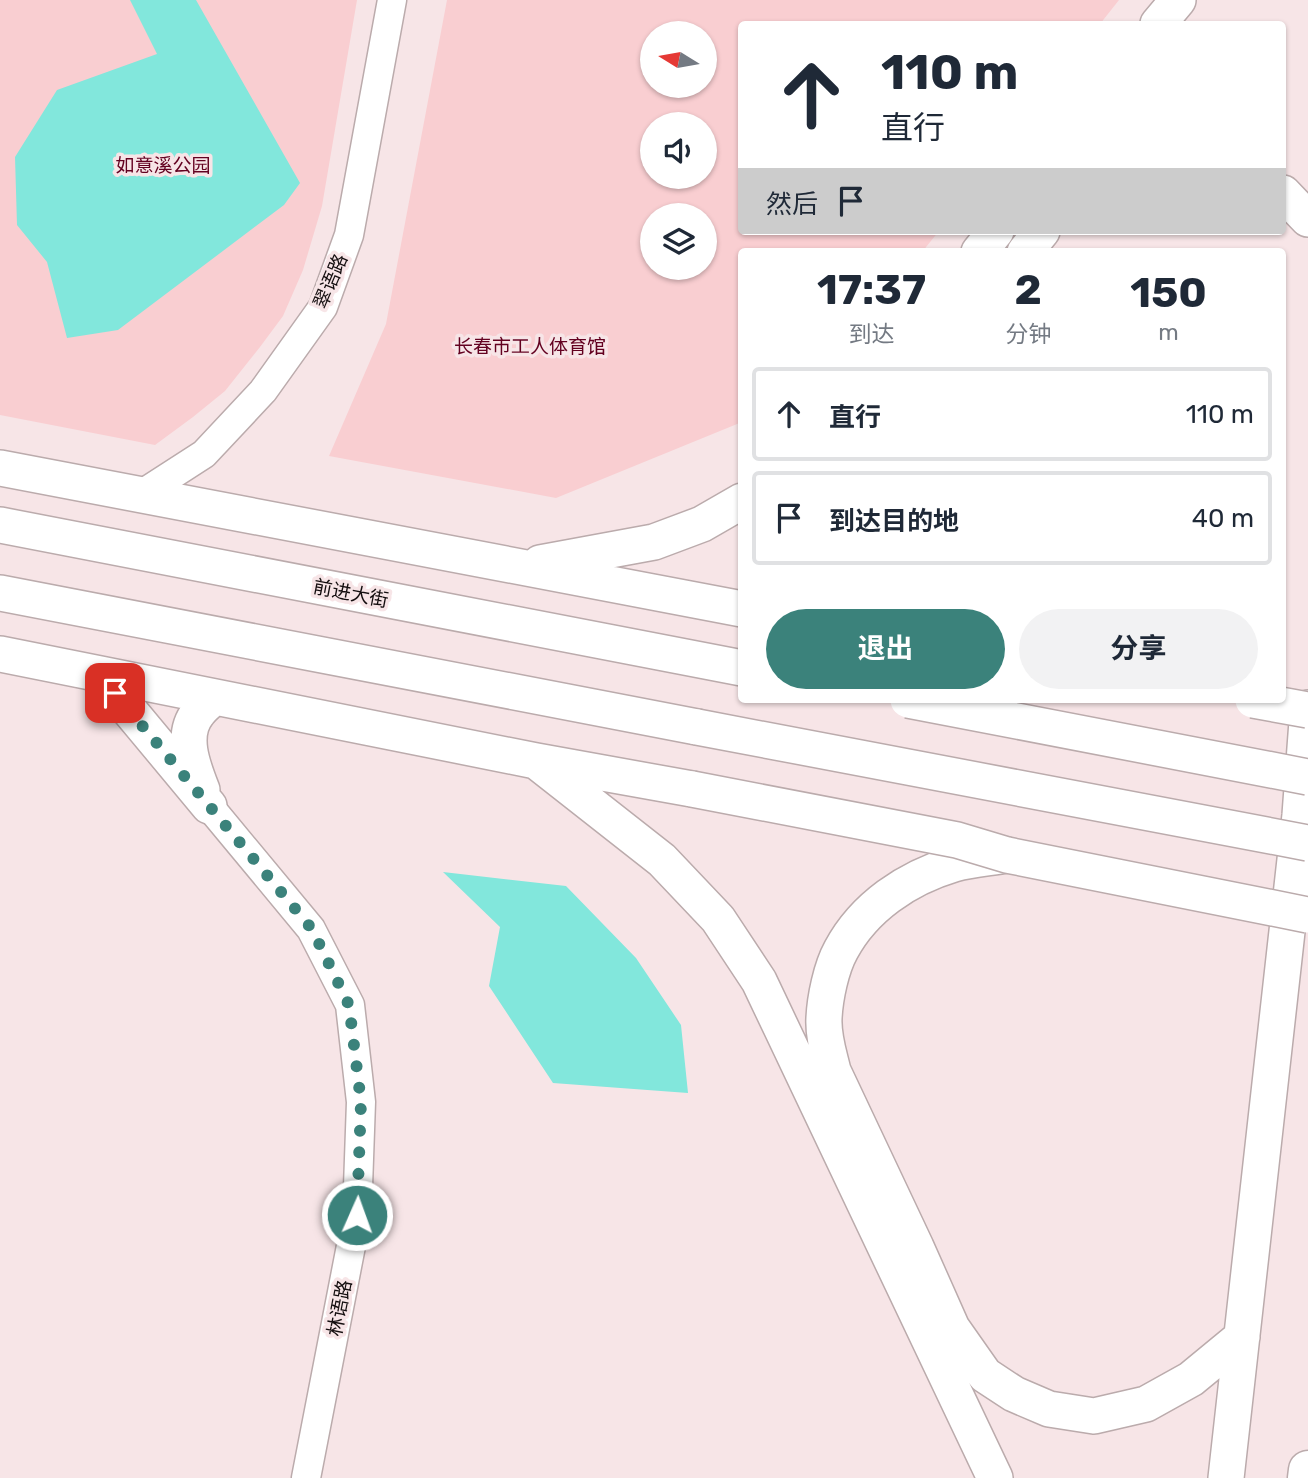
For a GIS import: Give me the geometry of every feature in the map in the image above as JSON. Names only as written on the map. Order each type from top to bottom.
[{"type":"highway","points":[[1307,1478],[1308,1470]]},
{"type":"main road","points":[[1160,21],[1178,0]]},
{"type":"main road","points":[[1286,196],[1308,219]]},
{"type":"main road","points":[[0,468],[738,608]]},
{"type":"main road","points":[[518,568],[654,542],[702,524],[738,503]]},
{"type":"main road","name":"前进大街","points":[[0,525],[738,667]]},
{"type":"main road","points":[[0,593],[1308,843]]},
{"type":"main road","points":[[0,654],[536,761],[957,840],[1007,855],[1308,915]]},
{"type":"main road","points":[[100,675],[209,806]]},
{"type":"main road","points":[[209,806],[192,765],[188,734],[196,715],[214,697]]},
{"type":"main road","points":[[924,703],[1308,777]]},
{"type":"main road","points":[[1226,1478],[1300,815],[1308,709],[1271,703]]},
{"type":"main road","points":[[536,761],[662,860],[718,919],[759,981],[995,1478]]},
{"type":"main road","points":[[1007,855],[956,863],[917,877],[884,899],[860,922],[840,951],[829,984],[824,1019],[833,1072],[952,1328],[985,1375],[1014,1394],[1049,1409],[1094,1416],[1146,1404],[1191,1379],[1242,1337]]},
{"type":"street","name":"翠语路","points":[[142,494],[204,454],[263,391],[323,307],[349,234],[392,0]]},
{"type":"street","name":"林语路","points":[[209,806],[312,929],[349,1005],[361,1102],[357,1215],[306,1478]]},
{"type":"green space","name":"如意溪公园","points":[[0,0],[357,0],[322,206],[303,270],[283,316],[225,391],[155,445],[0,415]]},
{"type":"green space","name":"长春市工人体育馆","points":[[447,0],[1119,0],[1102,21],[738,21],[738,235],[936,235],[925,248],[738,248],[738,424],[556,498],[329,456],[386,324]]},
{"type":"water","points":[[130,0],[196,0],[300,183],[284,205],[118,330],[67,338],[47,262],[17,225],[15,157],[57,90],[157,54]]},
{"type":"water","points":[[443,872],[566,886],[636,958],[681,1025],[688,1093],[553,1083],[489,986],[500,927]]},
{"type":"route","points":[[115,693],[312,929],[349,1005],[361,1102],[357,1215]]}]
